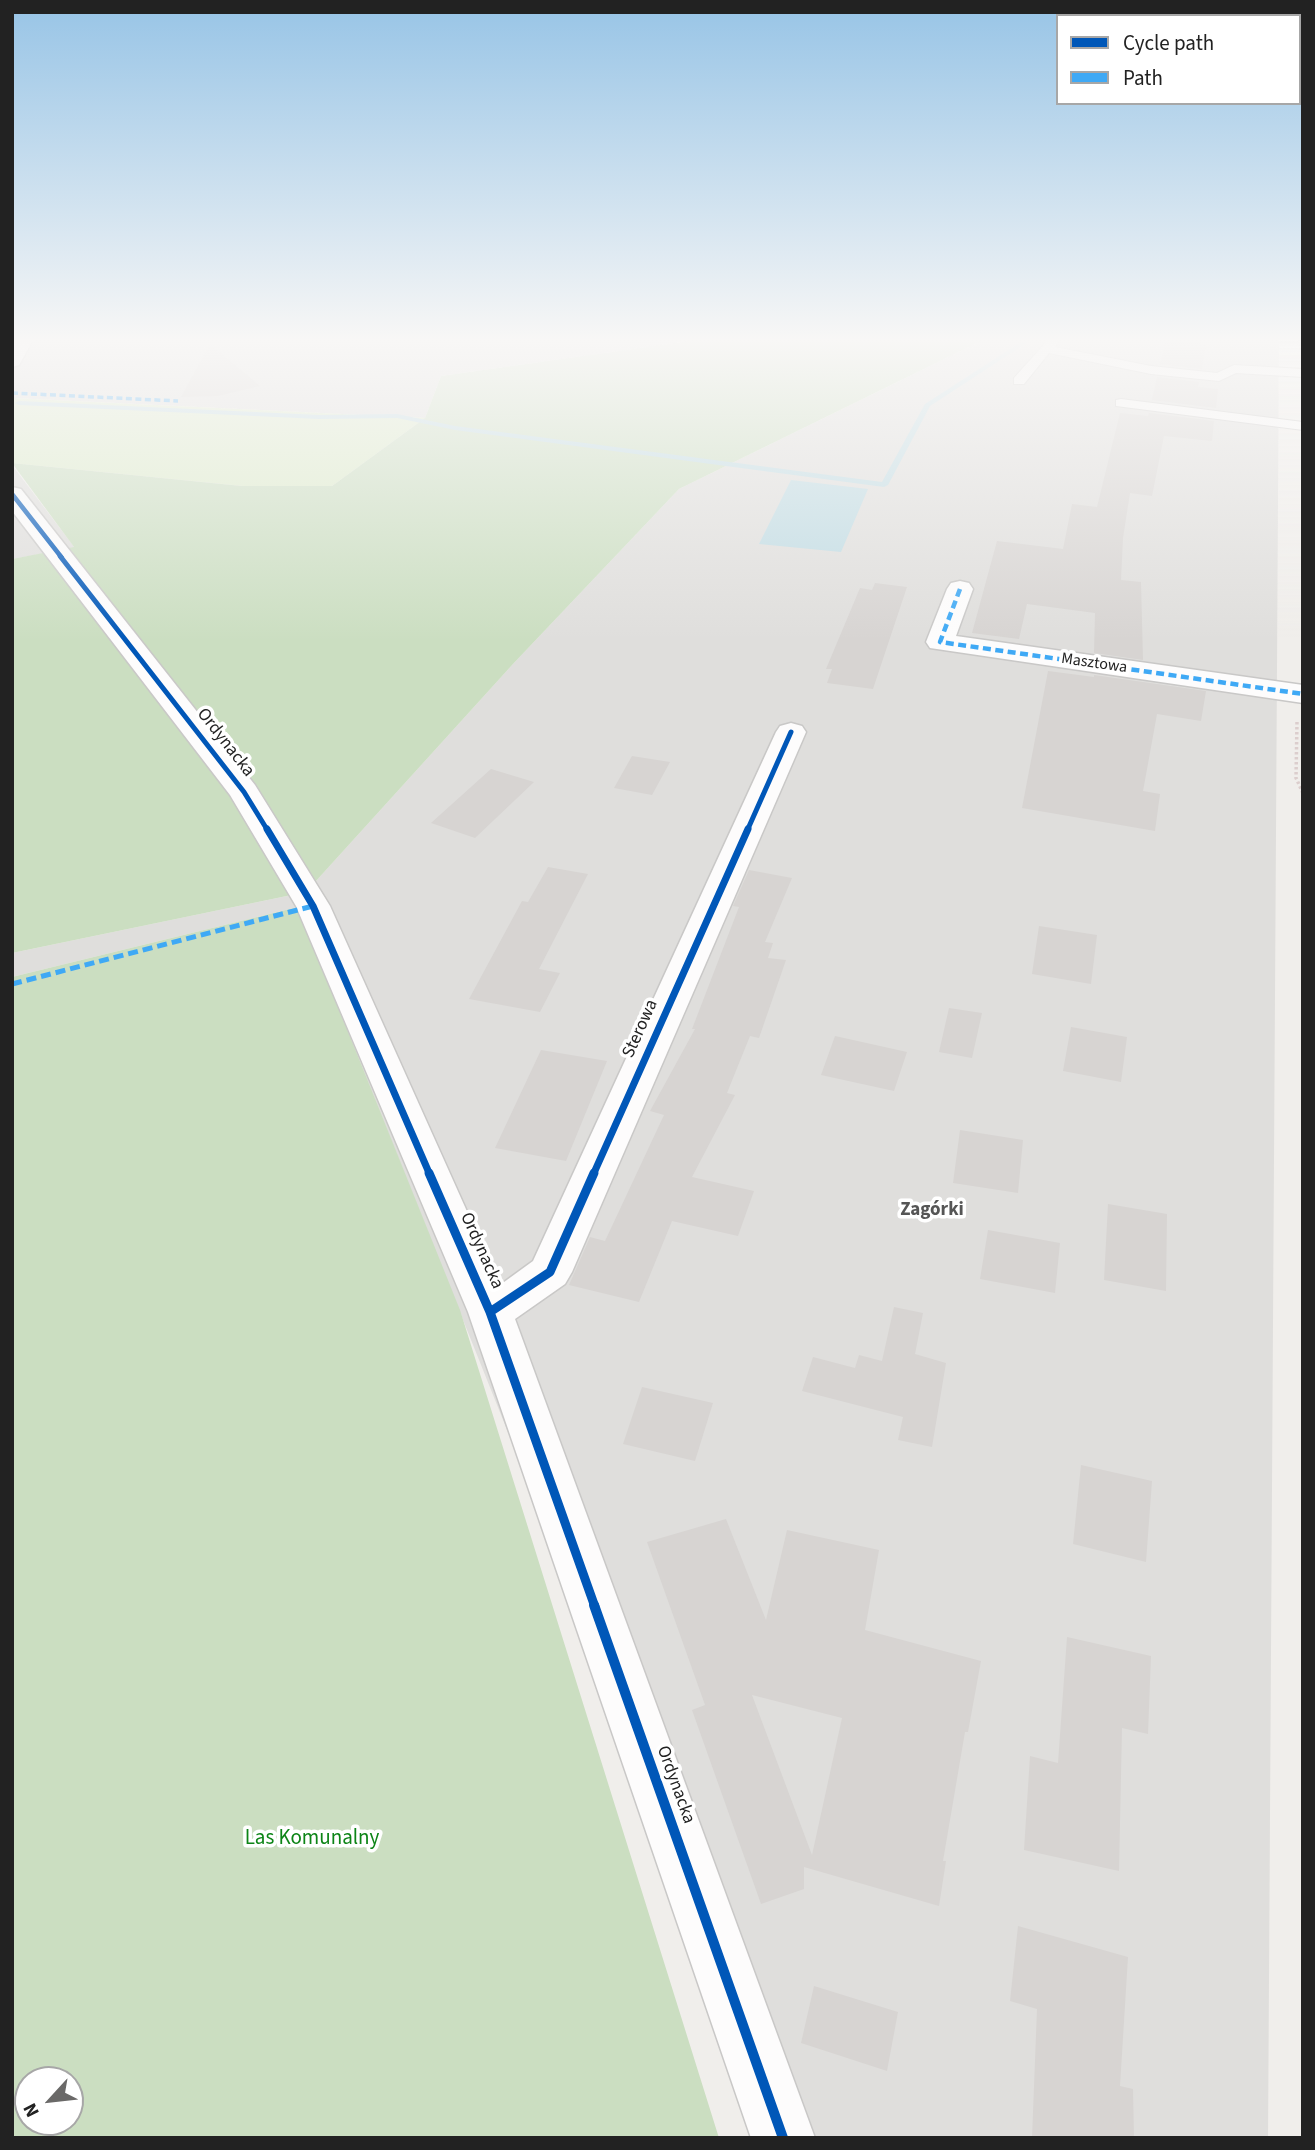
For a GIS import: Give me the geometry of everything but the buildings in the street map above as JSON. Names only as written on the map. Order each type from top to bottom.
[{"type":"street","name":"Ordynacka","points":[[12,494],[244,792],[306,892],[490,1312],[783,2138]]},
{"type":"street","name":"Masztowa","points":[[960,589],[940,642],[1302,694]]},
{"type":"street","name":"Sterowa","points":[[490,1312],[550,1272],[791,732]]},
{"type":"path","points":[[1302,694],[1297,711],[1296,778],[1303,793]]},
{"type":"shaded area","points":[[778,440],[1278,440],[1268,2138],[790,2138],[298,907],[12,977],[12,953],[306,892],[513,664],[679,489]]},
{"type":"shaded area","points":[[12,465],[75,548],[12,559]]},
{"type":"green space","points":[[12,440],[394,440],[332,486],[242,486],[12,463]]},
{"type":"green space","points":[[394,440],[778,440],[679,489],[513,664],[306,892],[12,953],[12,559],[74,547],[12,463],[242,486],[332,486]]},
{"type":"green space","name":"Las Komunalny","points":[[298,907],[460,1310],[719,2138],[12,2138],[12,977]]},
{"type":"water","points":[[791,480],[868,489],[841,552],[759,544]]},
{"type":"waterway","points":[[548,440],[884,485],[908,440]]},
{"type":"marked path","points":[[960,589],[940,642],[1303,694]]},
{"type":"marked path","points":[[12,984],[313,906]]},
{"type":"cycle path","points":[[12,494],[244,792],[313,906],[490,1312],[783,2138]]},
{"type":"cycle path","points":[[490,1312],[550,1272],[791,732]]},
{"type":"district","name":"Zagórki","points":[[932,1211]]}]
